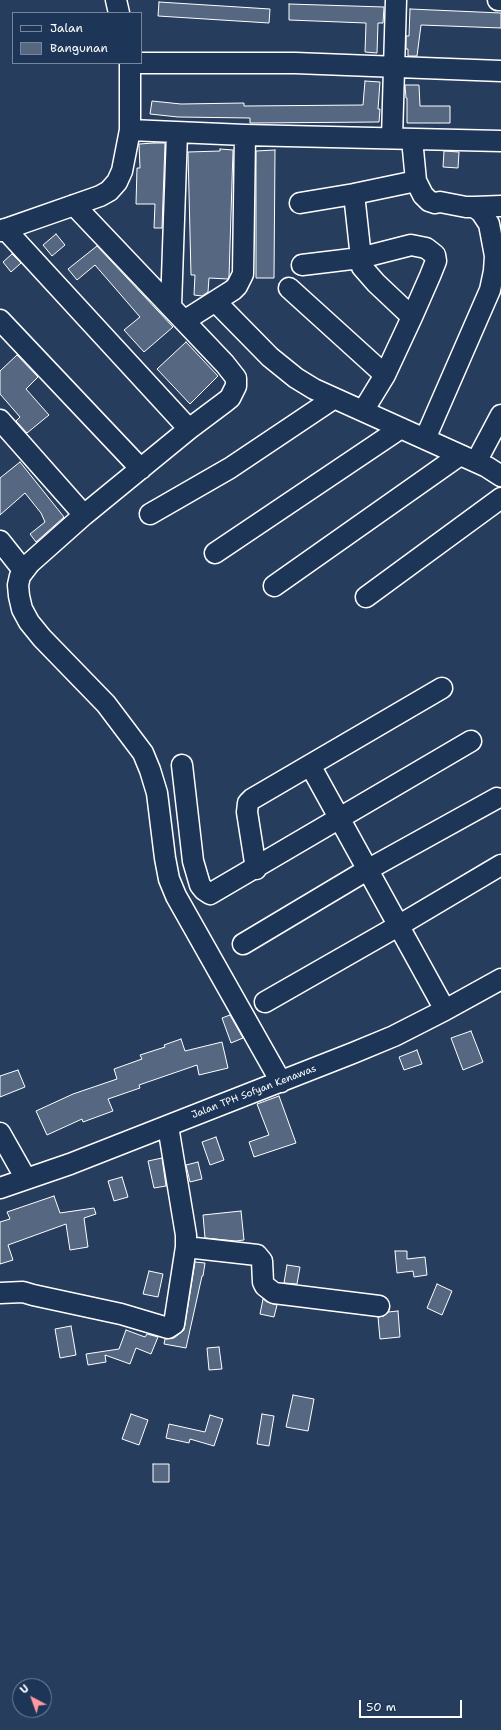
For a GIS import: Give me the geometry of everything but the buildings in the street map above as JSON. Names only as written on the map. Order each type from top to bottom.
[{"type":"street","points":[[116,0],[119,12]]},
{"type":"street","points":[[392,138],[396,0]]},
{"type":"street","points":[[142,63],[295,63],[501,71]]},
{"type":"street","points":[[130,64],[130,130],[122,172],[117,182],[109,191],[100,196],[3,230],[190,429]]},
{"type":"street","points":[[130,130],[177,133],[501,141]]},
{"type":"street","points":[[171,306],[177,133]]},
{"type":"street","points":[[184,321],[216,302],[237,286],[243,274],[245,135]]},
{"type":"street","points":[[412,139],[416,181],[423,195],[429,201],[466,207],[501,206]]},
{"type":"street","points":[[300,203],[354,194],[416,181]]},
{"type":"street","points":[[354,194],[362,267],[368,276],[412,317]]},
{"type":"street","points":[[74,205],[226,364],[236,378],[236,386],[230,398],[84,515],[36,557],[23,570],[18,586],[18,596],[22,609],[29,622],[42,638],[106,704],[142,753],[150,770],[157,793],[165,858],[169,879],[176,896],[281,1082]]},
{"type":"street","points":[[425,439],[490,290],[495,256],[489,224],[481,212],[474,207]]},
{"type":"street","points":[[302,265],[360,258],[411,245],[426,248],[435,255],[436,261],[412,317],[385,374],[363,411]]},
{"type":"street","points":[[289,288],[385,374]]},
{"type":"street","points":[[216,302],[281,366],[296,378],[333,399],[487,467],[501,476]]},
{"type":"street","points":[[0,320],[141,469]]},
{"type":"street","points":[[150,514],[230,468],[333,399]]},
{"type":"street","points":[[274,586],[468,459],[501,415]]},
{"type":"street","points":[[0,420],[84,515]]},
{"type":"street","points":[[215,553],[401,428]]},
{"type":"street","points":[[366,597],[501,498]]},
{"type":"street","points":[[0,541],[23,570]]},
{"type":"street","points":[[256,869],[246,812],[248,803],[252,799],[442,688]]},
{"type":"street","points":[[182,765],[193,861],[198,879],[204,890],[210,894],[256,869],[471,741]]},
{"type":"street","points":[[310,765],[445,1010]]},
{"type":"street","points":[[243,944],[367,870],[497,798]]},
{"type":"street","points":[[265,1002],[501,866]]},
{"type":"street","name":"Jalan TPH Sofyan Kenawas","points":[[0,1188],[168,1126],[394,1036],[501,979]]},
{"type":"street","points":[[0,1293],[23,1292],[121,1314],[168,1328],[174,1324],[186,1247],[186,1235],[168,1126]]},
{"type":"street","points":[[0,1133],[26,1179]]},
{"type":"street","points":[[186,1247],[257,1255],[262,1260],[265,1286],[274,1293],[379,1306]]}]
